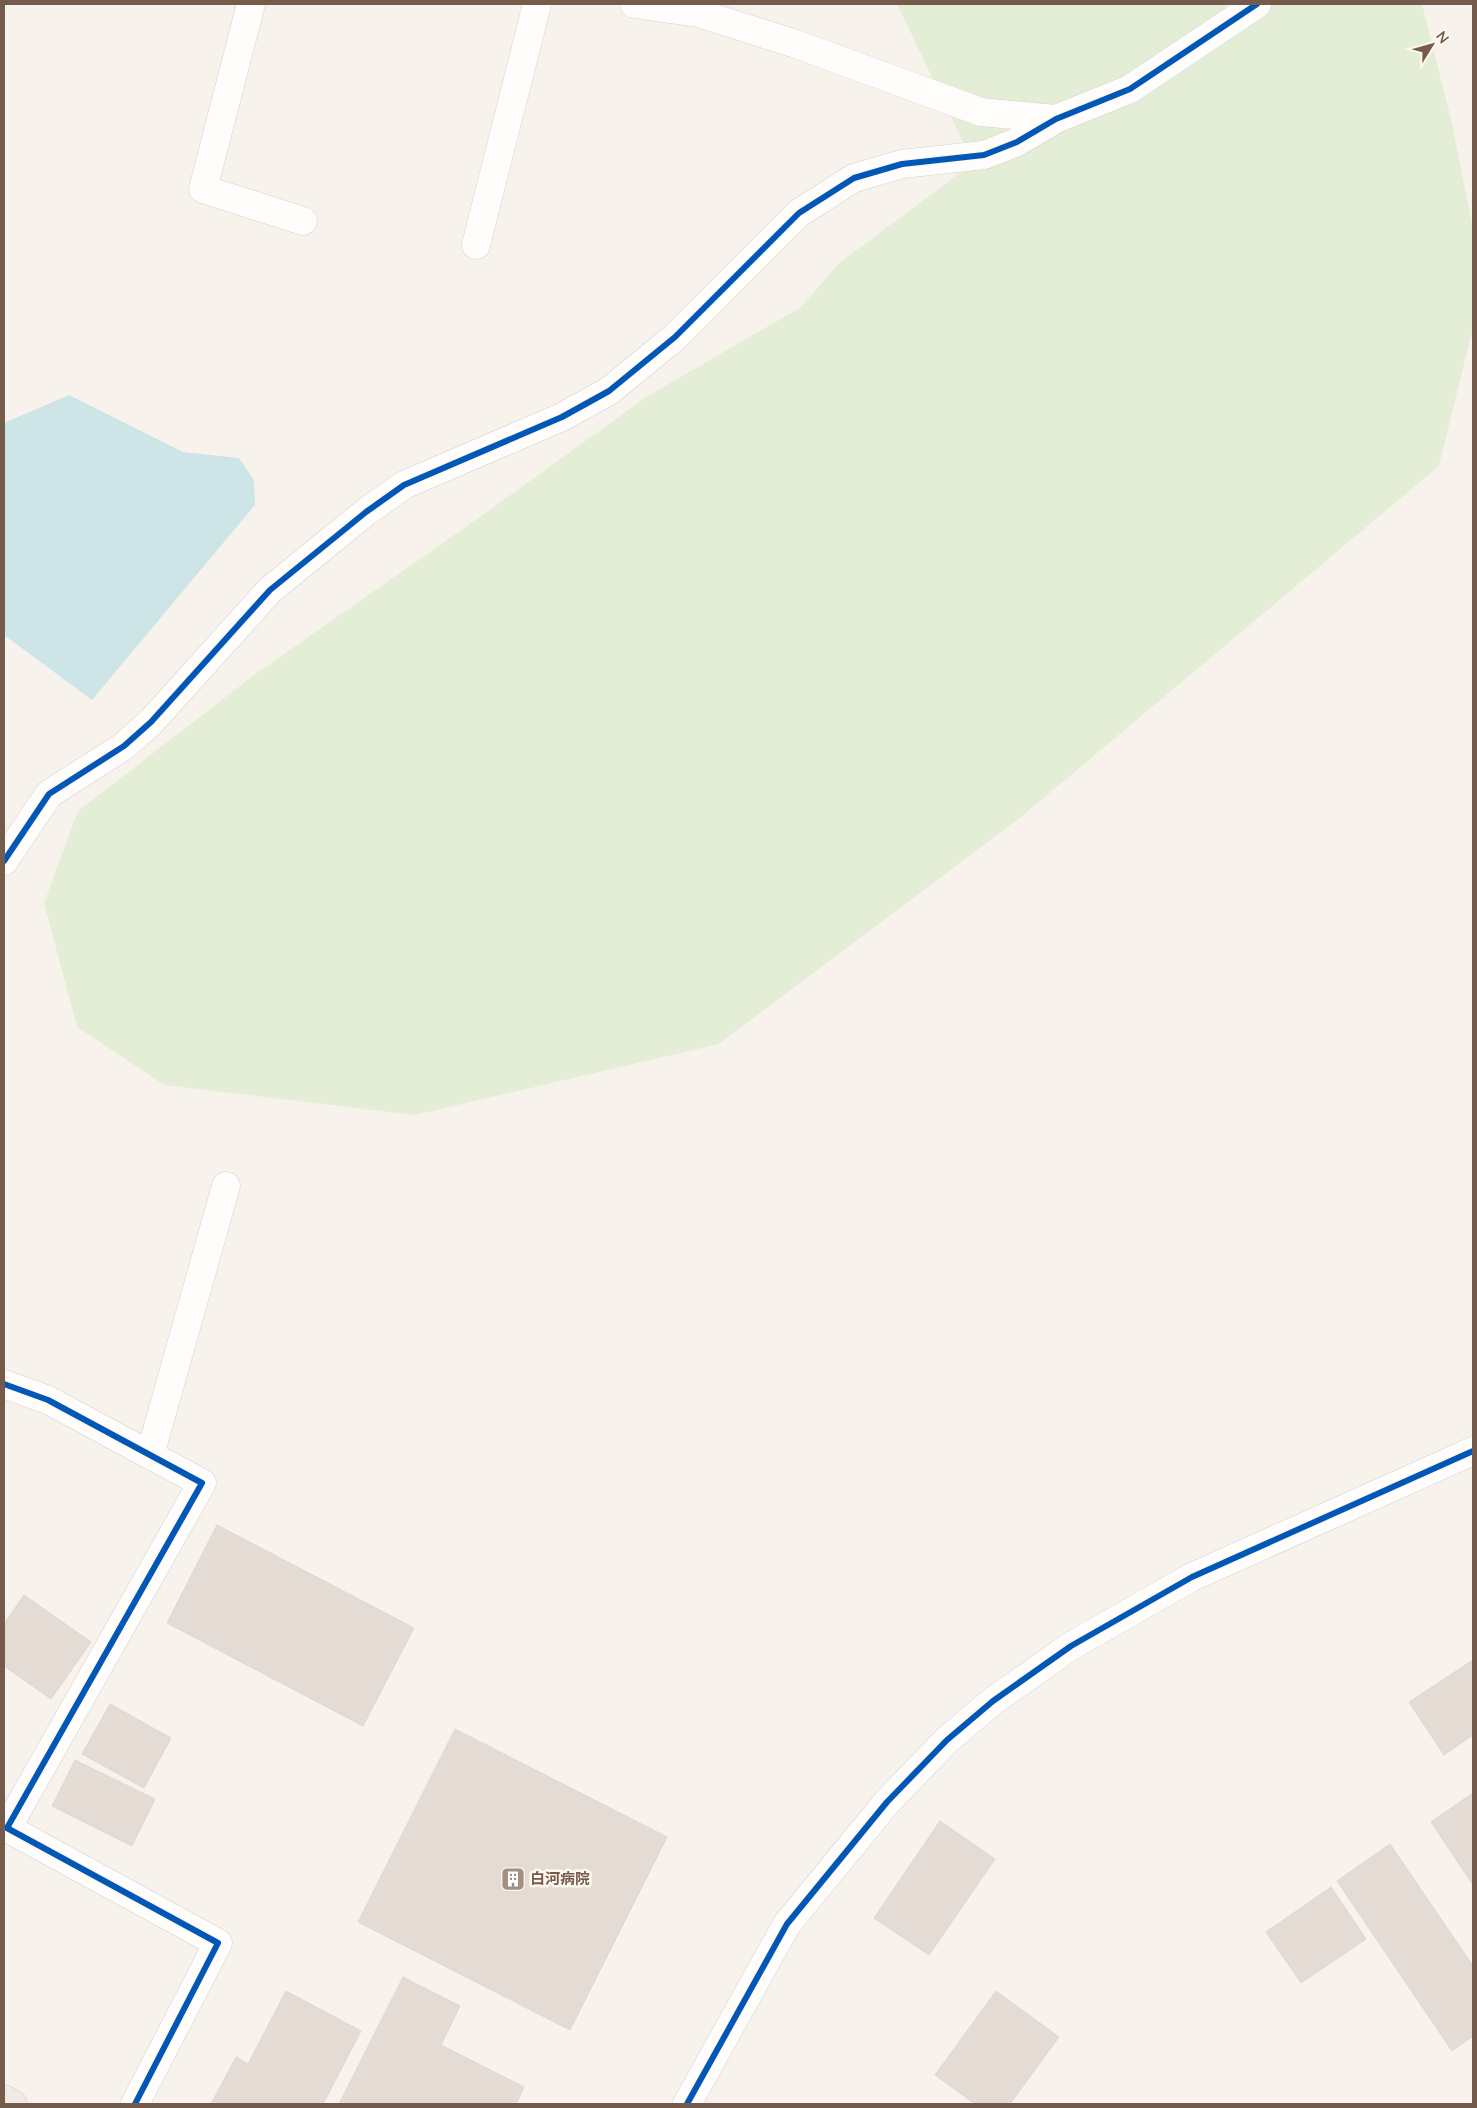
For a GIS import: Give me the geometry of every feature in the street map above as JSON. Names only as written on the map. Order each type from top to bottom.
[{"type":"highway","points":[[4,2099],[13,2104]]},
{"type":"street","points":[[251,4],[203,189],[303,222]]},
{"type":"street","points":[[476,245],[537,4]]},
{"type":"street","points":[[634,4],[698,13],[796,44],[981,112],[1056,119]]},
{"type":"street","points":[[4,861],[49,794],[124,746],[151,722],[270,590],[373,507],[404,485],[562,417],[609,391],[675,336],[799,213],[854,178],[902,164],[984,155],[1017,142],[1056,119],[1130,88],[1257,4]]},
{"type":"street","points":[[150,1456],[226,1186]]},
{"type":"street","points":[[4,1384],[48,1400],[202,1483],[7,1828],[218,1943],[134,2104]]},
{"type":"street","points":[[687,2104],[786,1924],[887,1802],[947,1740],[994,1701],[1071,1646],[1192,1577],[1473,1451]]},
{"type":"green space","points":[[897,4],[1225,4],[1225,9],[1234,4],[1422,4],[1452,123],[1473,228],[1473,328],[1439,466],[1021,817],[719,1044],[415,1115],[164,1085],[77,1027],[44,903],[78,811],[254,675],[480,517],[646,397],[801,307],[839,263],[973,163]]},
{"type":"water","points":[[69,395],[183,452],[239,458],[254,480],[255,505],[92,700],[4,635],[4,423]]},
{"type":"building","points":[[217,1525],[414,1628],[363,1726],[167,1623]]},
{"type":"building","points":[[24,1595],[91,1642],[51,1699],[4,1666],[4,1624]]},
{"type":"building","points":[[1473,1660],[1473,1735],[1444,1755],[1409,1702]]},
{"type":"building","points":[[110,1704],[171,1738],[144,1788],[82,1754]]},
{"type":"building","name":"白河病院","points":[[455,1729],[667,1837],[570,2030],[358,1922]]},
{"type":"building","points":[[75,1760],[155,1799],[132,1846],[52,1806]]},
{"type":"building","points":[[1473,1793],[1473,1885],[1431,1822]]},
{"type":"building","points":[[940,1821],[995,1859],[929,1955],[874,1918]]},
{"type":"building","points":[[1390,1844],[1473,1966],[1473,2036],[1452,2051],[1337,1881]]},
{"type":"building","points":[[1331,1887],[1366,1939],[1301,1983],[1266,1932]]},
{"type":"building","points":[[403,1977],[460,2006],[441,2045],[524,2087],[516,2104],[339,2104]]},
{"type":"building","points":[[286,1991],[361,2031],[323,2104],[211,2104],[236,2057],[248,2064]]},
{"type":"building","points":[[996,1991],[1059,2037],[1010,2104],[975,2104],[935,2075]]},
{"type":"cycle path","points":[[4,861],[49,794],[124,746],[151,722],[270,590],[366,512],[404,485],[562,417],[609,391],[675,337],[799,213],[854,178],[902,164],[984,155],[1017,142],[1056,119],[1130,89],[1257,4]]},
{"type":"cycle path","points":[[4,1384],[48,1400],[202,1483],[7,1828],[218,1943],[135,2104]]},
{"type":"cycle path","points":[[687,2104],[787,1924],[887,1802],[947,1740],[993,1701],[1071,1646],[1192,1577],[1473,1451]]},
{"type":"place","name":"白河病院","points":[[513,1879]]}]
